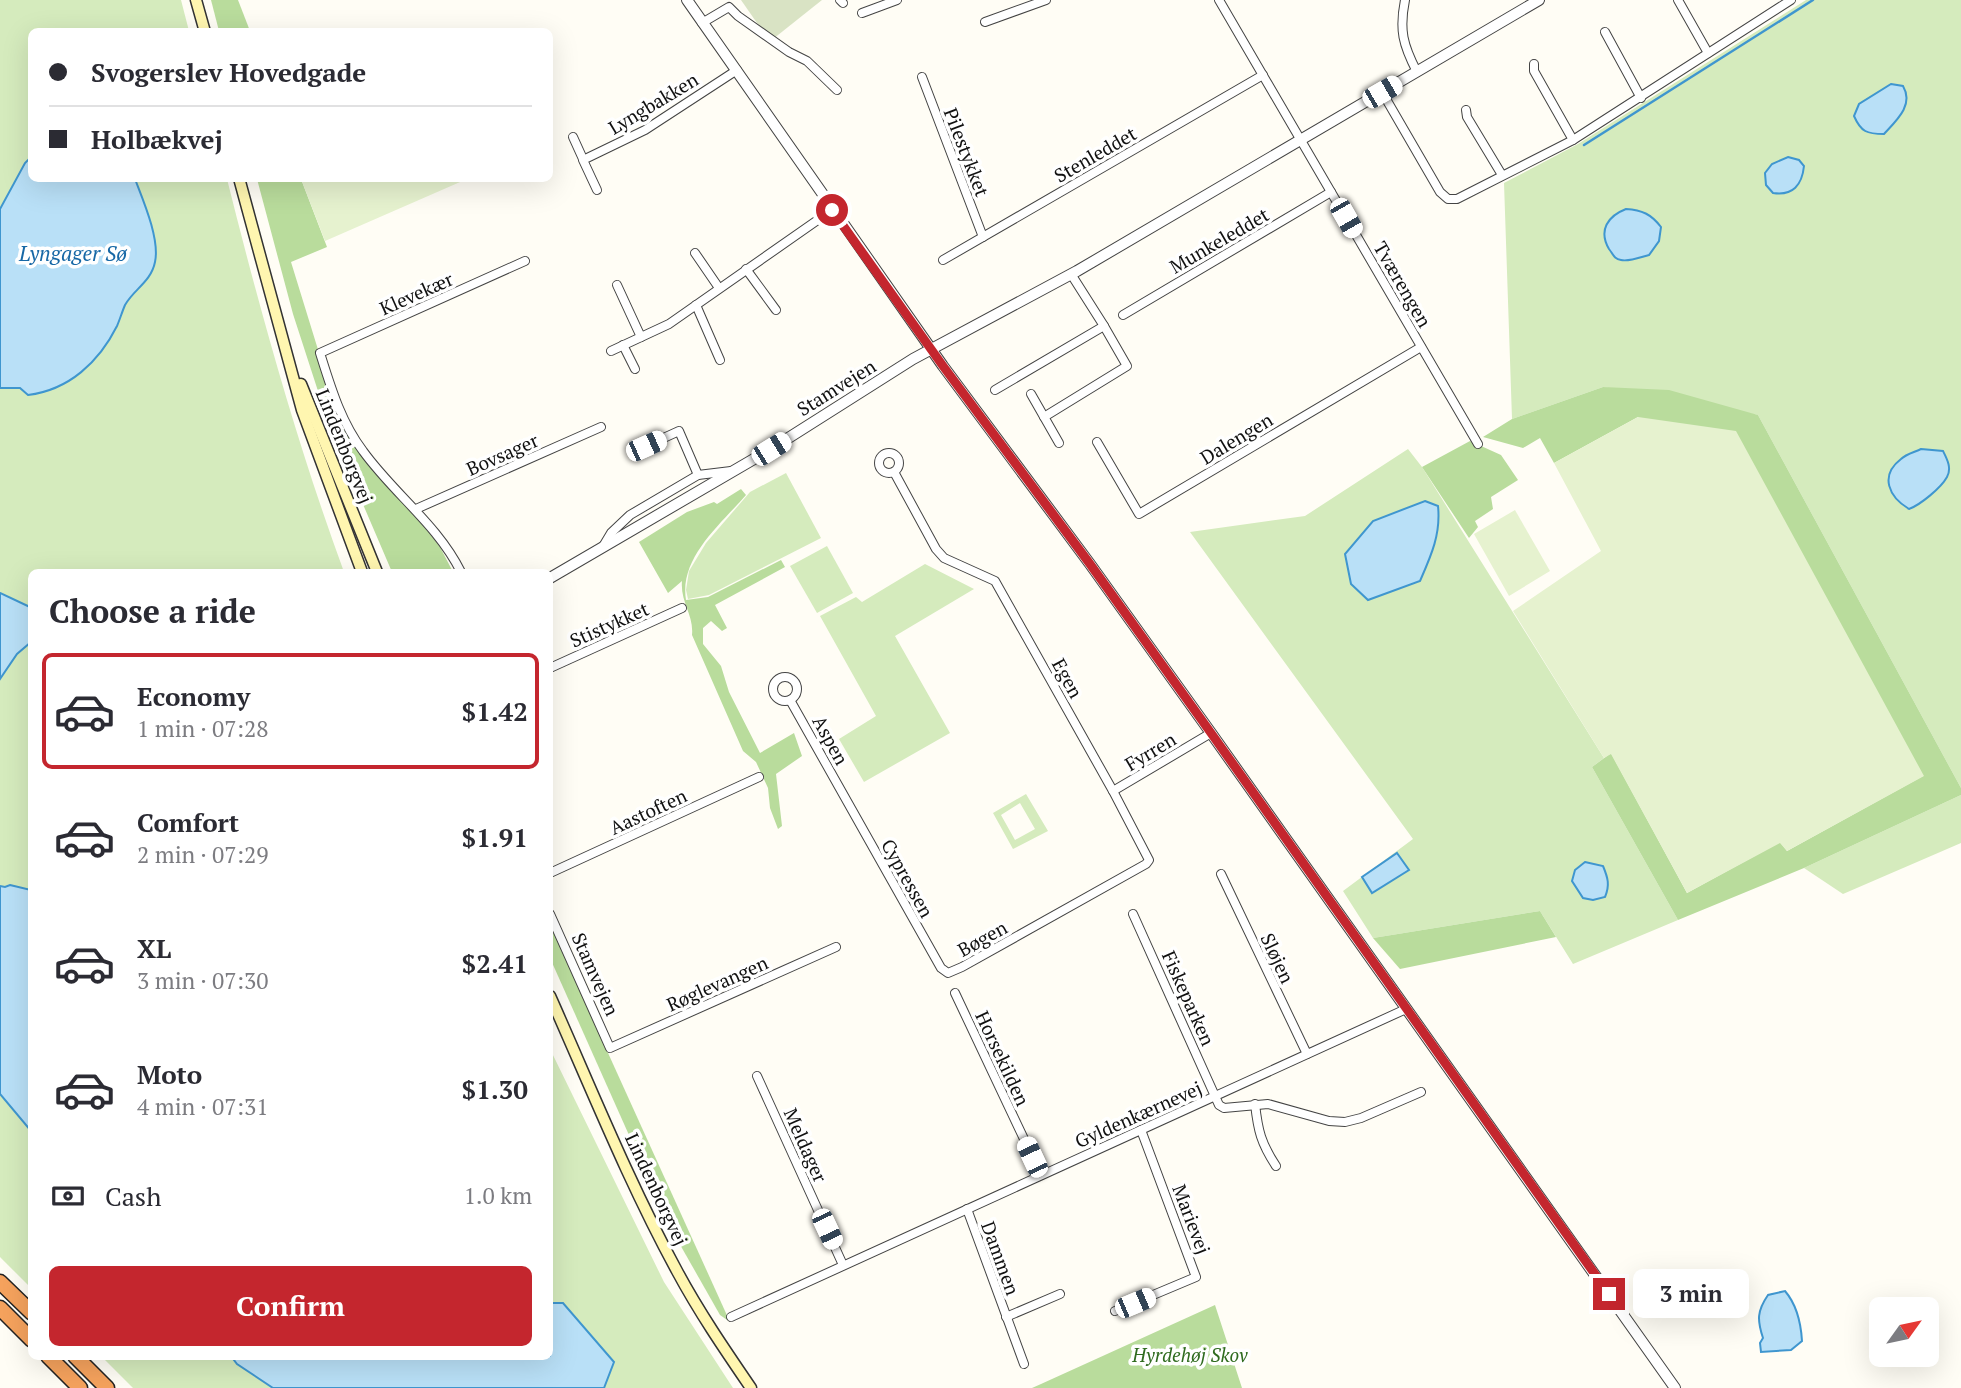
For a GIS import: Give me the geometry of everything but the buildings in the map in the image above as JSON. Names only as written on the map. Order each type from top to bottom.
[{"type":"highway","points":[[0,1282],[28,1309]]},
{"type":"highway","points":[[0,1308],[28,1336]]},
{"type":"highway","points":[[52,1360],[80,1388]]},
{"type":"highway","points":[[79,1360],[107,1388]]},
{"type":"main road","points":[[197,4],[203,28]]},
{"type":"main road","name":"Lindenborgvej","points":[[242,182],[302,410],[361,569]]},
{"type":"main road","name":"Lindenborgvej","points":[[281,333],[376,569]]},
{"type":"main road","name":"Lindenborgvej","points":[[553,1003],[640,1196],[677,1271],[713,1333],[751,1388]]},
{"type":"street","points":[[687,0],[832,210],[1211,733],[1675,1388]]},
{"type":"street","points":[[862,13],[897,0]]},
{"type":"street","points":[[985,22],[1046,0]]},
{"type":"street","name":"Tværengen","points":[[1219,0],[1478,444]]},
{"type":"street","points":[[1405,0],[1401,20],[1403,41],[1417,72]]},
{"type":"street","name":"Stamvejen","points":[[553,576],[734,471],[931,349],[1071,274],[1539,0]]},
{"type":"street","points":[[1678,0],[1708,53]]},
{"type":"street","points":[[1382,92],[1440,192],[1448,199],[1457,199],[1573,140],[1708,53],[1775,4],[1791,0]]},
{"type":"street","points":[[702,23],[729,7],[737,16],[789,52],[807,61],[837,90]]},
{"type":"street","points":[[1605,32],[1641,98]]},
{"type":"street","points":[[1534,64],[1534,71],[1573,140]]},
{"type":"street","name":"Lyngbakken","points":[[583,159],[645,130],[737,70]]},
{"type":"street","name":"Stenleddet","points":[[943,260],[1263,75]]},
{"type":"street","name":"Pilestykket","points":[[922,77],[983,237]]},
{"type":"street","points":[[1465,110],[1502,175]]},
{"type":"street","points":[[573,137],[597,190]]},
{"type":"street","name":"Munkeleddet","points":[[1123,314],[1331,192]]},
{"type":"street","points":[[611,351],[669,324],[832,210]]},
{"type":"street","points":[[695,253],[719,288]]},
{"type":"street","name":"Klevekær","points":[[416,509],[376,469],[351,434],[338,408],[320,353],[525,261]]},
{"type":"street","points":[[746,269],[776,310]]},
{"type":"street","points":[[1044,417],[1127,366],[1071,274]]},
{"type":"street","points":[[617,285],[641,337]]},
{"type":"street","points":[[696,305],[720,360]]},
{"type":"street","points":[[995,390],[1104,326]]},
{"type":"street","points":[[623,345],[635,369]]},
{"type":"street","name":"Dalengen","points":[[1097,442],[1139,514],[1421,346]]},
{"type":"street","points":[[1031,394],[1059,443]]},
{"type":"street","name":"Bovsager","points":[[416,509],[601,427]]},
{"type":"street","points":[[646,446],[679,431],[698,475]]},
{"type":"street","points":[[603,548],[611,533],[630,516],[698,475],[734,471]]},
{"type":"street","name":"Egen","points":[[894,472],[936,549],[944,558],[995,581],[1113,791]]},
{"type":"street","points":[[416,509],[443,540],[459,569]]},
{"type":"street","name":"Stistykket","points":[[553,667],[682,608]]},
{"type":"street","name":"Aspen","points":[[790,700],[844,796]]},
{"type":"street","name":"Fyrren","points":[[1100,889],[1149,860],[1113,791],[1211,733]]},
{"type":"street","name":"Aastoften","points":[[553,872],[759,777]]},
{"type":"street","name":"Cypressen","points":[[844,796],[941,968],[948,973]]},
{"type":"street","name":"Sløjen","points":[[1221,874],[1307,1054]]},
{"type":"street","name":"Bøgen","points":[[948,973],[1100,889]]},
{"type":"street","name":"Fiskeparken","points":[[1133,914],[1216,1096]]},
{"type":"street","name":"Stamvejen","points":[[553,921],[610,1048]]},
{"type":"street","name":"Røglevangen","points":[[610,1048],[836,947]]},
{"type":"street","name":"Horsekilden","points":[[955,993],[1041,1175]]},
{"type":"street","name":"Gyldenkærnevej","points":[[731,1317],[1406,1009]]},
{"type":"street","name":"Meldager","points":[[757,1076],[844,1265]]},
{"type":"street","points":[[1216,1096],[1219,1105],[1224,1108],[1268,1104],[1329,1121],[1345,1122],[1361,1118],[1420,1092]]},
{"type":"street","points":[[1255,1104],[1258,1132],[1263,1146],[1276,1166]]},
{"type":"street","name":"Marievej","points":[[1115,1311],[1196,1277],[1141,1130]]},
{"type":"street","name":"Dammen","points":[[967,1209],[1024,1364]]},
{"type":"street","name":"Dammen","points":[[1006,1317],[1060,1294]]},
{"type":"green space","points":[[0,0],[181,0],[188,28],[28,28],[28,182],[228,182],[280,377],[343,569],[28,569],[28,1285],[0,1257]]},
{"type":"green space","points":[[211,0],[238,0],[249,28],[218,28]]},
{"type":"green space","points":[[741,0],[822,0],[773,39],[757,23]]},
{"type":"green space","points":[[1806,0],[1961,0],[1961,788],[1758,415],[1603,387],[1512,419],[1504,183],[1578,144]]},
{"type":"green space","points":[[258,182],[302,182],[327,247],[291,262],[340,421],[358,451],[413,511],[440,547],[451,569],[391,569],[329,425],[293,314]]},
{"type":"green space","points":[[302,182],[460,182],[325,241]]},
{"type":"green space","points":[[1603,387],[1669,390],[1758,415],[1961,788],[1961,795],[1804,868],[1678,920],[1592,767],[1611,753],[1687,893],[1780,842],[1787,851],[1923,776],[1638,417],[1554,463],[1540,438],[1523,448],[1483,437],[1512,419]]},
{"type":"green space","points":[[1638,417],[1736,431],[1924,776],[1787,851],[1780,843],[1687,893],[1611,754],[1604,758],[1513,611],[1601,551],[1554,463]]},
{"type":"green space","points":[[1470,441],[1501,455],[1518,480],[1491,497],[1493,509],[1475,521],[1478,527],[1469,538],[1422,467]]},
{"type":"green space","points":[[1408,449],[1422,467],[1604,758],[1592,767],[1678,920],[1573,964],[1540,911],[1373,938],[1343,891],[1413,839],[1190,532],[1305,516]]},
{"type":"green space","points":[[786,473],[821,538],[709,595],[688,599],[686,590],[689,571],[706,543],[750,492]]},
{"type":"green space","points":[[741,489],[746,495],[714,530],[695,556],[689,570],[686,600],[708,597],[781,560],[785,567],[715,605],[727,628],[722,631],[711,621],[703,628],[703,644],[721,666],[729,692],[760,753],[794,733],[802,756],[776,774],[782,826],[778,829],[770,808],[768,788],[756,762],[743,751],[692,635],[682,581],[668,593],[639,542],[687,512],[714,502],[717,504]]},
{"type":"green space","points":[[1515,510],[1550,571],[1509,596],[1474,534]]},
{"type":"green space","points":[[827,546],[853,593],[817,613],[790,566]]},
{"type":"green space","points":[[925,564],[974,589],[895,636],[950,733],[864,782],[839,739],[876,716],[820,616],[856,597],[862,602]]},
{"type":"green space","points":[[1026,794],[1048,831],[1013,849],[993,813]],"holes":[[[1020,803],[1035,829],[1015,840],[1001,815]]]},
{"type":"green space","points":[[1961,795],[1961,843],[1843,894],[1804,868]]},
{"type":"green space","points":[[1540,911],[1556,937],[1400,969],[1373,938]]},
{"type":"green space","points":[[553,932],[730,1322],[720,1315],[670,1227],[553,965]]},
{"type":"green space","points":[[553,1055],[664,1282],[733,1388],[133,1388],[105,1360],[553,1360]]},
{"type":"green space","name":"Hyrdehøj Skov","points":[[1215,1305],[1242,1388],[1032,1388],[1041,1384]]},
{"type":"water","points":[[1891,84],[1903,86],[1906,93],[1907,100],[1902,112],[1884,134],[1865,131],[1854,116],[1859,104]]},
{"type":"water","points":[[1788,157],[1799,160],[1804,166],[1799,184],[1786,193],[1773,193],[1766,185],[1765,173],[1772,164]]},
{"type":"water","name":"Lyngager Sø","points":[[28,160],[28,182],[136,182],[150,220],[156,253],[150,275],[125,305],[110,339],[92,362],[57,387],[28,395],[20,388],[0,388],[0,209]]},
{"type":"water","points":[[1626,209],[1646,214],[1661,227],[1659,241],[1649,255],[1624,260],[1614,256],[1609,249],[1604,236],[1607,224]]},
{"type":"water","points":[[1921,449],[1943,451],[1949,470],[1935,491],[1909,509],[1896,499],[1892,492],[1889,486],[1890,472],[1901,459]]},
{"type":"water","points":[[1425,501],[1438,506],[1439,516],[1437,535],[1420,581],[1368,600],[1351,584],[1345,554],[1373,521]]},
{"type":"water","points":[[0,593],[28,606],[28,645],[17,654],[0,679]]},
{"type":"water","points":[[1397,853],[1409,870],[1372,893],[1362,877]]},
{"type":"water","points":[[1585,862],[1603,866],[1608,881],[1605,897],[1593,900],[1583,898],[1572,881],[1575,870]]},
{"type":"water","points":[[10,885],[28,889],[28,1127],[0,1094],[0,886]]},
{"type":"water","points":[[1785,1291],[1798,1315],[1802,1341],[1791,1350],[1761,1352],[1760,1343],[1763,1338],[1760,1311],[1768,1295]]},
{"type":"water","points":[[553,1303],[563,1303],[614,1362],[604,1388],[273,1388],[234,1360],[553,1360]]},
{"type":"waterway","points":[[1584,145],[1813,0]]},
{"type":"route","points":[[832,210],[943,366],[1090,564],[1609,1294]]}]
